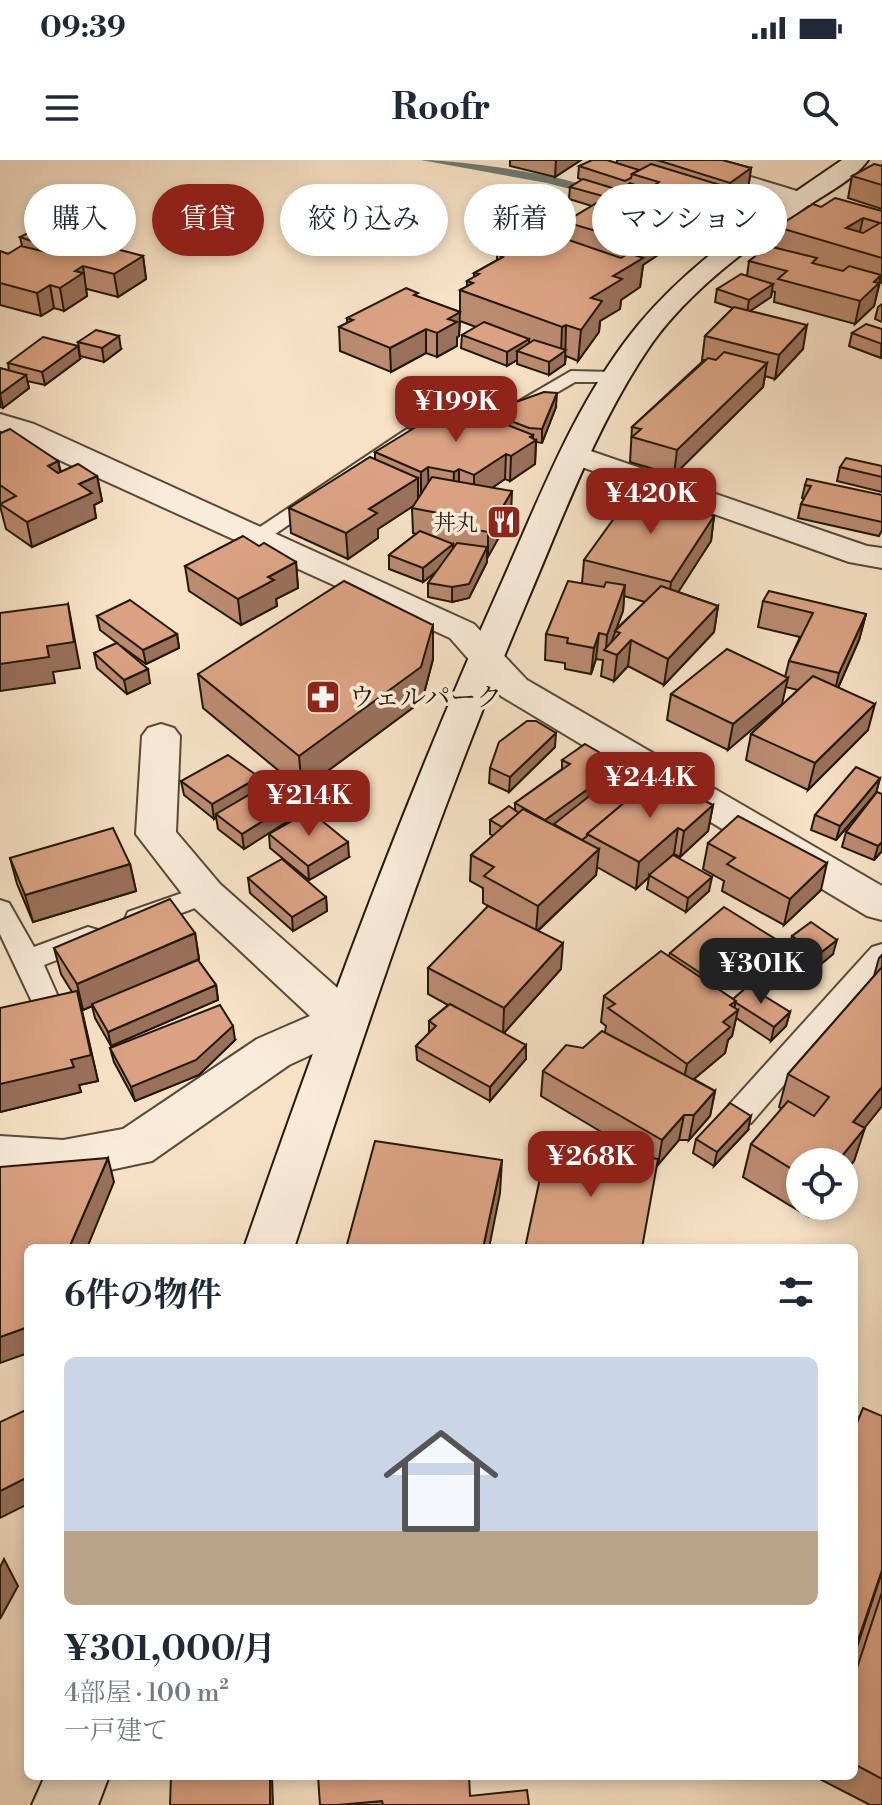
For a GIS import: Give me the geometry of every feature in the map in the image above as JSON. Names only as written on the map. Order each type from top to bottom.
[{"type":"street","points":[[671,160],[815,200]]},
{"type":"street","points":[[270,1244],[344,1020],[486,655],[614,377],[648,330],[687,289],[743,242],[815,200],[857,160]]},
{"type":"street","points":[[0,423],[23,430],[255,539],[462,631],[514,688],[881,902]]},
{"type":"street","points":[[576,455],[712,505],[861,555],[882,558]]},
{"type":"street","points":[[161,736],[156,834],[205,894],[344,1020]]},
{"type":"street","points":[[0,1156],[63,1160],[135,1147],[273,1052],[344,1020]]},
{"type":"street","points":[[65,1805],[75,1780]]},
{"type":"lane","points":[[499,414],[515,409],[571,376],[614,377]]},
{"type":"lane","points":[[255,539],[409,433],[425,426]]},
{"type":"lane","points":[[28,960],[205,894]]},
{"type":"lane","points":[[0,910],[28,960],[49,1008]]},
{"type":"lane","points":[[740,1114],[882,954]]},
{"type":"building","points":[[592,160],[607,160],[639,170],[625,181],[579,166]]},
{"type":"building","points":[[657,160],[722,160],[751,168],[730,183]]},
{"type":"building","points":[[651,164],[717,184],[656,184],[659,182],[632,174]]},
{"type":"building","points":[[874,164],[882,166],[882,185],[852,176]]},
{"type":"building","points":[[583,179],[599,184],[592,184],[592,193],[576,189],[575,184]]},
{"type":"building","points":[[835,198],[882,211],[882,258],[787,230],[787,221],[813,204],[821,207]],"holes":[[[863,218],[880,223],[863,233],[846,228]]]},
{"type":"building","points":[[592,206],[592,230],[576,225],[576,215]]},
{"type":"building","points":[[576,243],[592,248],[592,256],[643,258],[613,276],[622,279],[591,298],[602,301],[581,330],[566,325],[562,327],[460,290],[473,283],[467,281],[479,274],[474,273],[503,257],[576,256]]},
{"type":"building","points":[[24,247],[24,256],[143,256],[114,274],[83,266],[75,271],[83,273],[60,288],[50,285],[37,293],[0,283],[0,251],[8,254]]},
{"type":"building","points":[[787,251],[817,258],[812,263],[843,271],[849,266],[881,275],[874,282],[879,283],[860,301],[778,279],[787,271],[749,261],[755,256],[787,256]]},
{"type":"building","points":[[741,274],[773,284],[749,300],[717,289]]},
{"type":"building","points":[[406,288],[418,293],[414,295],[460,312],[448,319],[457,322],[437,333],[426,329],[390,348],[339,327],[353,320],[347,318]]},
{"type":"building","points":[[734,307],[807,325],[779,355],[705,336]]},
{"type":"building","points":[[484,322],[529,339],[507,352],[462,335]]},
{"type":"building","points":[[866,324],[882,329],[882,344],[852,333]]},
{"type":"building","points":[[96,330],[119,336],[102,348],[78,342]]},
{"type":"building","points":[[43,337],[78,346],[42,372],[8,363]]},
{"type":"building","points":[[534,340],[566,350],[549,362],[517,351]]},
{"type":"building","points":[[724,352],[767,363],[677,450],[632,437],[641,429],[632,427],[708,358],[716,360]]},
{"type":"building","points":[[0,368],[26,375],[0,394]]},
{"type":"building","points":[[544,392],[557,393],[542,429],[529,428],[488,412]]},
{"type":"building","points":[[453,410],[476,419],[482,415],[533,435],[530,437],[536,440],[511,456],[506,454],[474,475],[459,469],[454,472],[428,467],[421,472],[375,452],[437,414],[443,416]]},
{"type":"building","points":[[10,429],[58,461],[48,466],[58,473],[78,464],[97,476],[79,484],[92,493],[27,522],[0,504],[16,496],[0,485],[0,432]]},
{"type":"building","points":[[370,457],[418,478],[369,509],[377,513],[346,533],[289,508]]},
{"type":"building","points":[[846,458],[882,466],[882,477],[840,467]]},
{"type":"building","points":[[432,477],[512,491],[488,532],[433,522],[438,513],[412,508]]},
{"type":"building","points":[[807,479],[882,495],[882,522],[801,504],[811,486],[805,485]]},
{"type":"building","points":[[666,488],[692,494],[682,509],[714,516],[671,582],[584,560],[633,492],[659,498]]},
{"type":"building","points":[[420,531],[453,544],[423,568],[389,555]]},
{"type":"building","points":[[243,536],[259,546],[264,543],[296,562],[268,577],[274,580],[238,599],[185,566]]},
{"type":"building","points":[[457,543],[487,547],[469,584],[452,587],[428,583]]},
{"type":"building","points":[[344,581],[433,625],[421,667],[299,756],[198,674]]},
{"type":"building","points":[[568,581],[604,587],[606,582],[625,585],[607,635],[599,633],[594,648],[567,643],[568,638],[546,634]]},
{"type":"building","points":[[661,586],[718,606],[668,659],[631,640],[617,655],[604,650],[620,633],[615,631]]},
{"type":"building","points":[[769,591],[866,614],[839,673],[789,661],[813,613],[763,601]]},
{"type":"building","points":[[130,600],[177,634],[143,650],[97,616]]},
{"type":"building","points":[[68,604],[74,642],[47,646],[49,657],[0,664],[0,613]]},
{"type":"building","points":[[117,643],[148,669],[124,680],[94,653]]},
{"type":"building","points":[[727,649],[788,678],[733,724],[671,694]]},
{"type":"building","points":[[813,676],[875,704],[815,763],[751,734]]},
{"type":"building","points":[[527,721],[536,721],[556,733],[510,777],[490,768],[499,742]]},
{"type":"building","points":[[585,744],[621,765],[545,820],[515,803],[570,764],[562,760]]},
{"type":"building","points":[[228,755],[259,777],[212,804],[181,781]]},
{"type":"building","points":[[856,767],[880,778],[840,826],[815,815]]},
{"type":"building","points":[[616,775],[645,790],[640,794],[637,792],[582,840],[554,824]]},
{"type":"building","points":[[663,779],[713,805],[684,831],[678,828],[639,862],[587,834],[637,792],[644,796]]},
{"type":"building","points":[[269,783],[295,801],[242,834],[216,814]]},
{"type":"building","points":[[877,792],[882,794],[882,842],[878,846],[846,832]]},
{"type":"building","points":[[509,806],[519,813],[502,827],[490,820]]},
{"type":"building","points":[[523,809],[599,849],[538,906],[484,876],[494,867],[471,855]]},
{"type":"building","points":[[310,811],[348,842],[308,866],[269,834]]},
{"type":"building","points":[[738,816],[827,863],[790,899],[727,864],[735,858],[708,843]]},
{"type":"building","points":[[113,828],[130,864],[25,895],[10,858]]},
{"type":"building","points":[[673,855],[712,877],[688,898],[649,875]]},
{"type":"building","points":[[282,859],[326,897],[292,917],[248,878]]},
{"type":"building","points":[[170,899],[195,933],[77,984],[54,948]]},
{"type":"building","points":[[488,906],[563,943],[504,1008],[428,968]]},
{"type":"building","points":[[724,907],[793,950],[764,975],[734,956],[708,978],[670,953]]},
{"type":"building","points":[[811,922],[837,940],[819,954],[792,936]]},
{"type":"building","points":[[661,951],[736,1001],[730,1005],[738,1010],[723,1022],[730,1027],[687,1064],[608,1008],[615,1004],[604,996]]},
{"type":"building","points":[[198,960],[216,985],[108,1032],[92,1004]]},
{"type":"building","points":[[882,967],[882,1087],[853,1122],[865,1128],[849,1148],[786,1148],[786,1165],[751,1144],[788,1101],[814,1116],[829,1097],[788,1074]]},
{"type":"building","points":[[748,986],[790,1012],[774,1027],[733,999]]},
{"type":"building","points":[[77,991],[91,1055],[71,1060],[74,1067],[0,1084],[0,1008]]},
{"type":"building","points":[[450,1004],[526,1045],[490,1087],[416,1046],[436,1026],[429,1021]]},
{"type":"building","points":[[220,1005],[233,1026],[196,1060],[131,1087],[110,1048]]},
{"type":"building","points":[[602,1031],[715,1091],[694,1115],[684,1115],[662,1140],[543,1071],[566,1045],[583,1048]]},
{"type":"building","points":[[730,1103],[751,1116],[717,1152],[696,1139]]},
{"type":"building","points":[[375,1141],[502,1160],[484,1244],[347,1244]]},
{"type":"building","points":[[548,1141],[658,1159],[643,1244],[526,1244]]},
{"type":"building","points":[[108,1158],[71,1244],[24,1244],[24,1328],[0,1337],[0,1167]]},
{"type":"building","points":[[863,1408],[882,1416],[882,1570],[858,1640],[858,1420]]},
{"type":"building","points":[[24,1411],[24,1479],[0,1491],[0,1422]]},
{"type":"building","points":[[882,1592],[882,1779],[858,1766],[858,1665]]},
{"type":"building","points":[[171,1780],[270,1780],[270,1805],[170,1805]]},
{"type":"building","points":[[318,1780],[469,1780],[470,1796],[527,1790],[529,1805],[383,1805],[382,1801],[320,1805]]},
{"type":"waterway","points":[[426,160],[548,180],[592,192]]},
{"type":"place","name":"丼丸","points":[[504,522]]},
{"type":"place","name":"ウェルパーク","points":[[323,697]]}]
